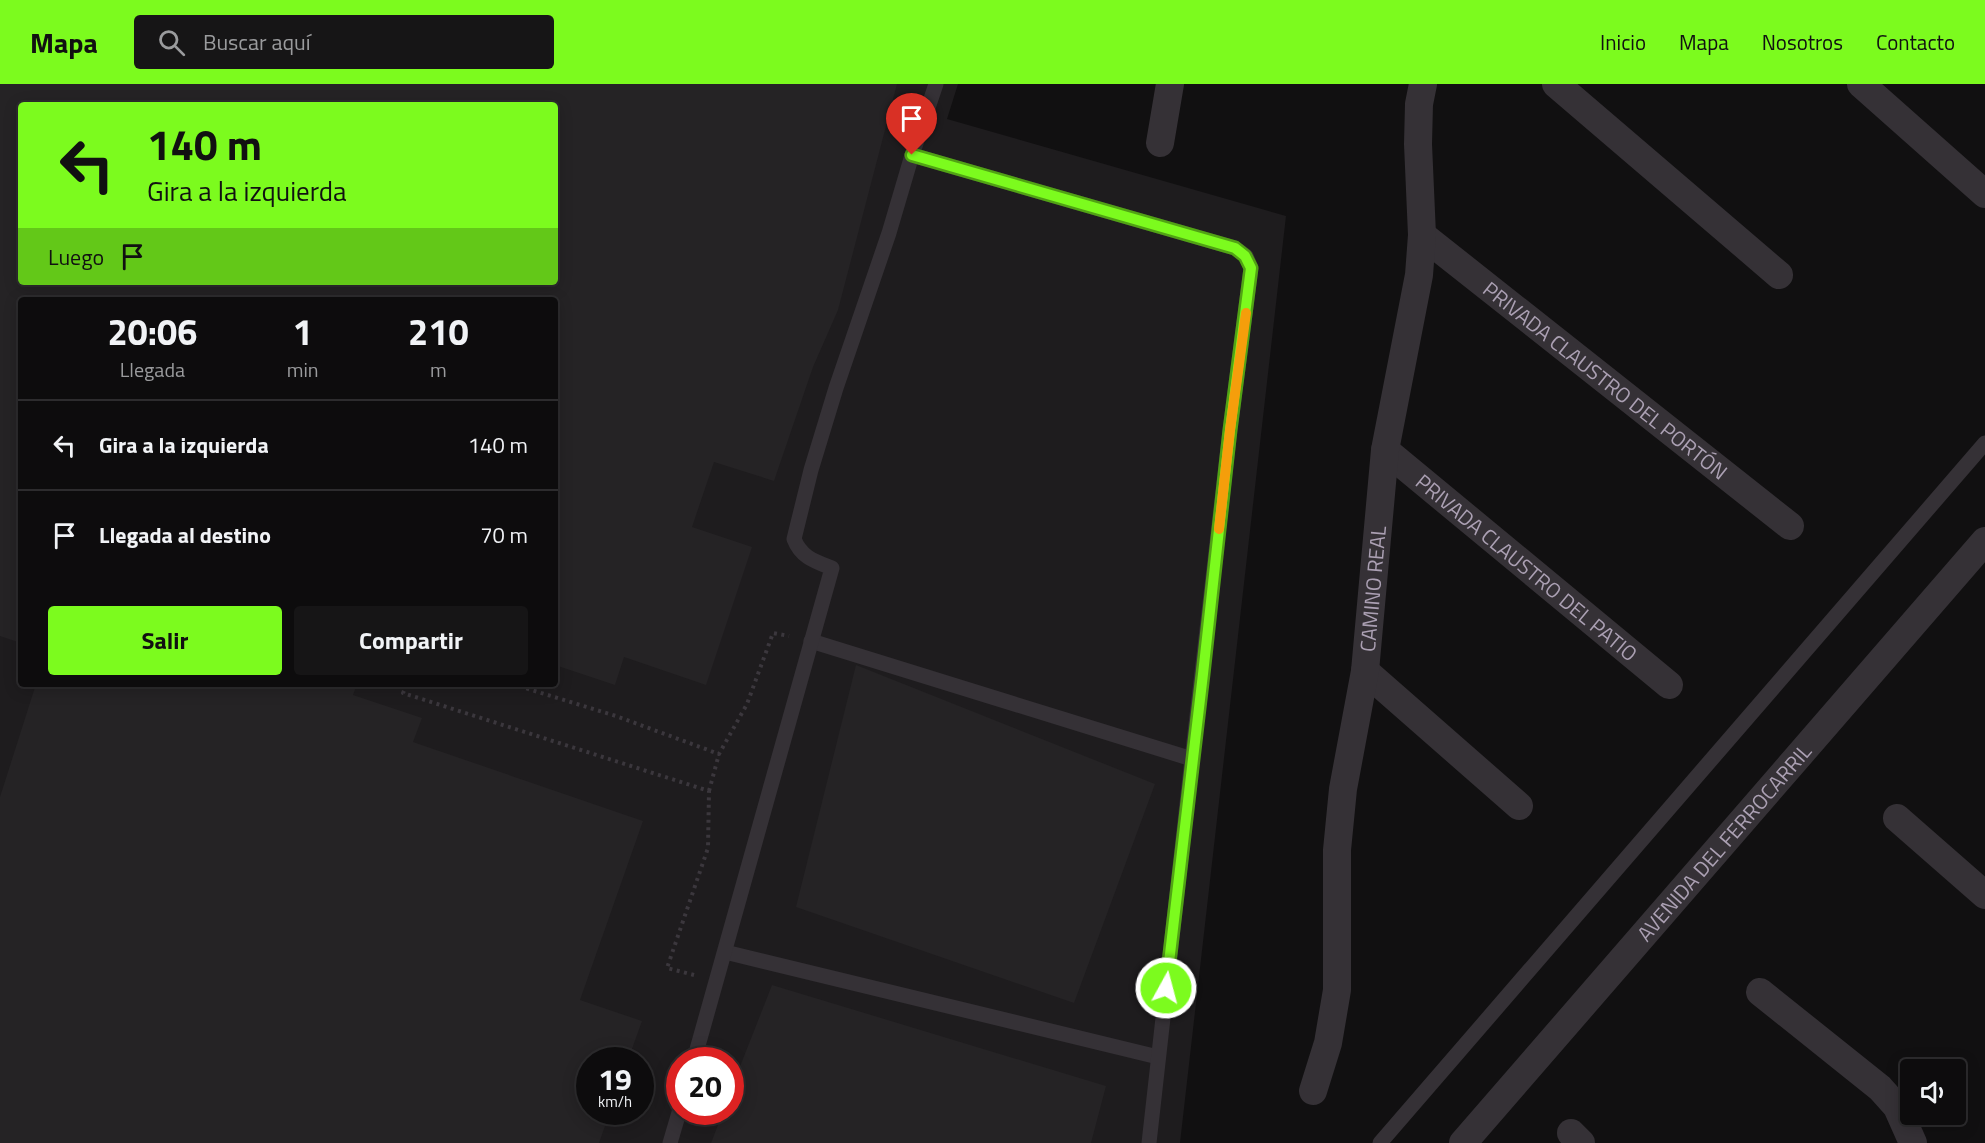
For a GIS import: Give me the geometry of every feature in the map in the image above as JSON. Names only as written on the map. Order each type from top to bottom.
[{"type":"street","points":[[1160,143],[1170,84]]},
{"type":"street","name":"CAMINO REAL","points":[[1313,1091],[1328,1043],[1337,990],[1337,850],[1343,789],[1365,670],[1385,450],[1419,275],[1422,235],[1418,144],[1419,104],[1423,84]]},
{"type":"street","points":[[1556,84],[1779,275]]},
{"type":"street","points":[[1861,84],[1985,194]]},
{"type":"street","name":"PRIVADA CLAUSTRO DEL PORTÓN","points":[[1422,235],[1790,526]]},
{"type":"street","name":"PRIVADA CLAUSTRO DEL PATIO","points":[[1385,450],[1669,685]]},
{"type":"street","name":"AVENIDA DEL FERROCARRIL","points":[[1463,1143],[1985,541]]},
{"type":"street","points":[[1365,670],[1519,806]]},
{"type":"street","points":[[1897,818],[1985,895]]},
{"type":"street","points":[[1760,992],[1880,1088],[1897,1107],[1913,1143]]},
{"type":"lane","points":[[698,1047],[832,568],[806,557],[794,539],[811,470],[936,84]]},
{"type":"lane","points":[[912,155],[1235,248],[1245,256],[1251,268],[1230,430],[1149,1143]]},
{"type":"lane","points":[[1380,1143],[1985,443]]},
{"type":"lane","points":[[811,641],[1192,759]]},
{"type":"lane","points":[[725,952],[1158,1057]]},
{"type":"lane","points":[[670,1143],[675,1125]]},
{"type":"path","points":[[717,982],[667,968],[708,848],[709,791],[719,754],[747,704],[773,633],[811,641]]},
{"type":"path","points":[[406,687],[403,693],[709,791]]},
{"type":"path","points":[[522,687],[616,716],[719,754]]},
{"type":"shaded area","points":[[0,84],[958,84],[947,119],[1286,216],[1180,1143],[0,1143]]},
{"type":"building","points":[[0,84],[897,84],[838,310],[813,367],[774,481],[714,462],[692,527],[752,547],[706,685],[624,657],[615,685],[558,666],[558,297],[18,297],[18,642],[0,636]]},
{"type":"building","points":[[856,665],[1155,784],[1074,1003],[796,907]]},
{"type":"building","points":[[35,687],[356,687],[353,695],[422,718],[413,742],[643,821],[580,1000],[642,1021],[633,1047],[576,1047],[576,1125],[605,1125],[599,1143],[0,1143],[0,797]]},
{"type":"building","points":[[772,985],[1106,1086],[1091,1143],[711,1143],[718,1125],[744,1125],[744,1056]]},
{"type":"slow traffic","points":[[1219,529],[1246,313]]},
{"type":"route","points":[[912,155],[1235,248],[1245,256],[1251,268],[1230,430],[1166,988]]}]
